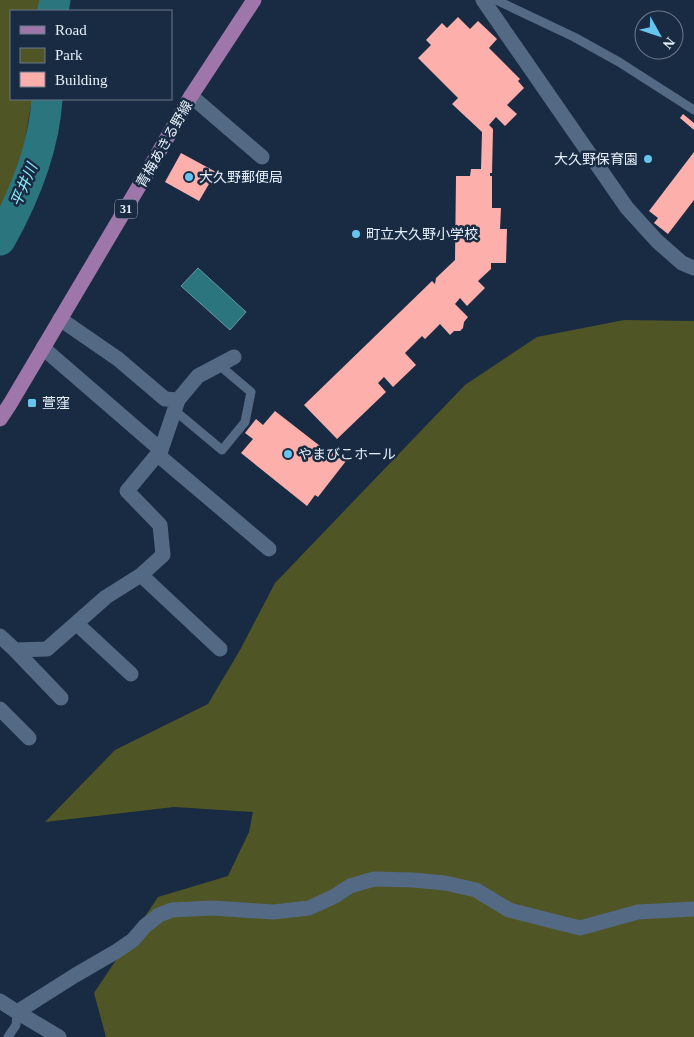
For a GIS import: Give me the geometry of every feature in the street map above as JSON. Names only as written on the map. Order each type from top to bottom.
[{"type":"main road","name":"青梅あきる野線","points":[[0,419],[191,96],[254,0]]},
{"type":"street","points":[[483,0],[627,208],[657,242],[682,264],[694,268]]},
{"type":"street","points":[[191,96],[262,158]]},
{"type":"street","points":[[60,319],[118,359],[165,399],[176,405]]},
{"type":"street","points":[[43,348],[269,549]]},
{"type":"street","points":[[15,650],[47,649],[106,597],[141,575],[163,555],[160,526],[127,491],[159,453],[176,405],[198,376],[234,357]]},
{"type":"street","points":[[141,575],[220,649]]},
{"type":"street","points":[[76,623],[130,674]]},
{"type":"street","points":[[0,636],[61,698]]},
{"type":"street","points":[[0,709],[29,738]]},
{"type":"street","points":[[17,1012],[117,951],[159,915],[172,910],[212,908],[273,912],[309,908],[335,896],[350,886],[374,879],[445,883],[476,890],[509,910],[580,928],[638,912],[694,909]]},
{"type":"street","points":[[0,1001],[59,1037]]},
{"type":"lane","points":[[496,0],[574,36],[612,57],[694,110]]},
{"type":"lane","points":[[176,405],[222,450],[245,422],[252,392],[219,365]]},
{"type":"lane","points":[[8,1037],[16,1025],[17,1012]]},
{"type":"green space","points":[[0,0],[50,0],[48,10],[10,10],[10,100],[32,100],[24,146],[0,218]]},
{"type":"green space","points":[[624,320],[694,321],[694,1037],[106,1037],[94,993],[158,897],[228,876],[249,832],[253,812],[174,807],[45,822],[115,750],[208,704],[240,650],[275,583],[465,385],[537,337]]},
{"type":"shaded area","points":[[198,268],[246,312],[230,330],[181,286]]},
{"type":"building","points":[[458,17],[470,29],[478,21],[497,39],[489,48],[520,79],[518,81],[524,88],[507,105],[517,114],[505,126],[496,117],[489,125],[493,129],[492,173],[490,173],[490,176],[492,176],[492,208],[501,208],[500,229],[507,229],[506,263],[491,263],[491,269],[478,281],[485,288],[467,306],[460,298],[455,304],[468,317],[464,322],[463,328],[460,331],[454,331],[450,335],[440,324],[425,339],[422,336],[405,353],[416,365],[393,387],[384,377],[378,383],[386,392],[337,439],[304,405],[432,281],[435,284],[436,278],[455,260],[456,176],[470,176],[471,169],[481,169],[482,132],[452,104],[458,98],[418,58],[431,45],[426,40],[442,23],[447,28]]},
{"type":"building","points":[[683,114],[694,123],[694,130],[680,118]]},
{"type":"building","points":[[694,152],[694,200],[668,234],[654,223],[658,218],[649,211]]},
{"type":"building","points":[[181,153],[216,172],[199,201],[165,182]]},
{"type":"building","points":[[275,411],[329,453],[331,450],[346,461],[318,497],[315,495],[307,506],[241,453],[253,439],[245,433],[256,419],[263,425]]},
{"type":"waterway","name":"平井川","points":[[53,10],[55,0]]},
{"type":"waterway","name":"平井川","points":[[0,240],[25,190],[42,136],[47,100]]},
{"type":"place","name":"大久野保育園","points":[[648,159]]},
{"type":"place","name":"大久野郵便局","points":[[189,177]]},
{"type":"place","name":"町立大久野小学校","points":[[356,234]]},
{"type":"place","name":"萱窪","points":[[32,403]]},
{"type":"place","name":"やまびこホール","points":[[288,454]]}]
